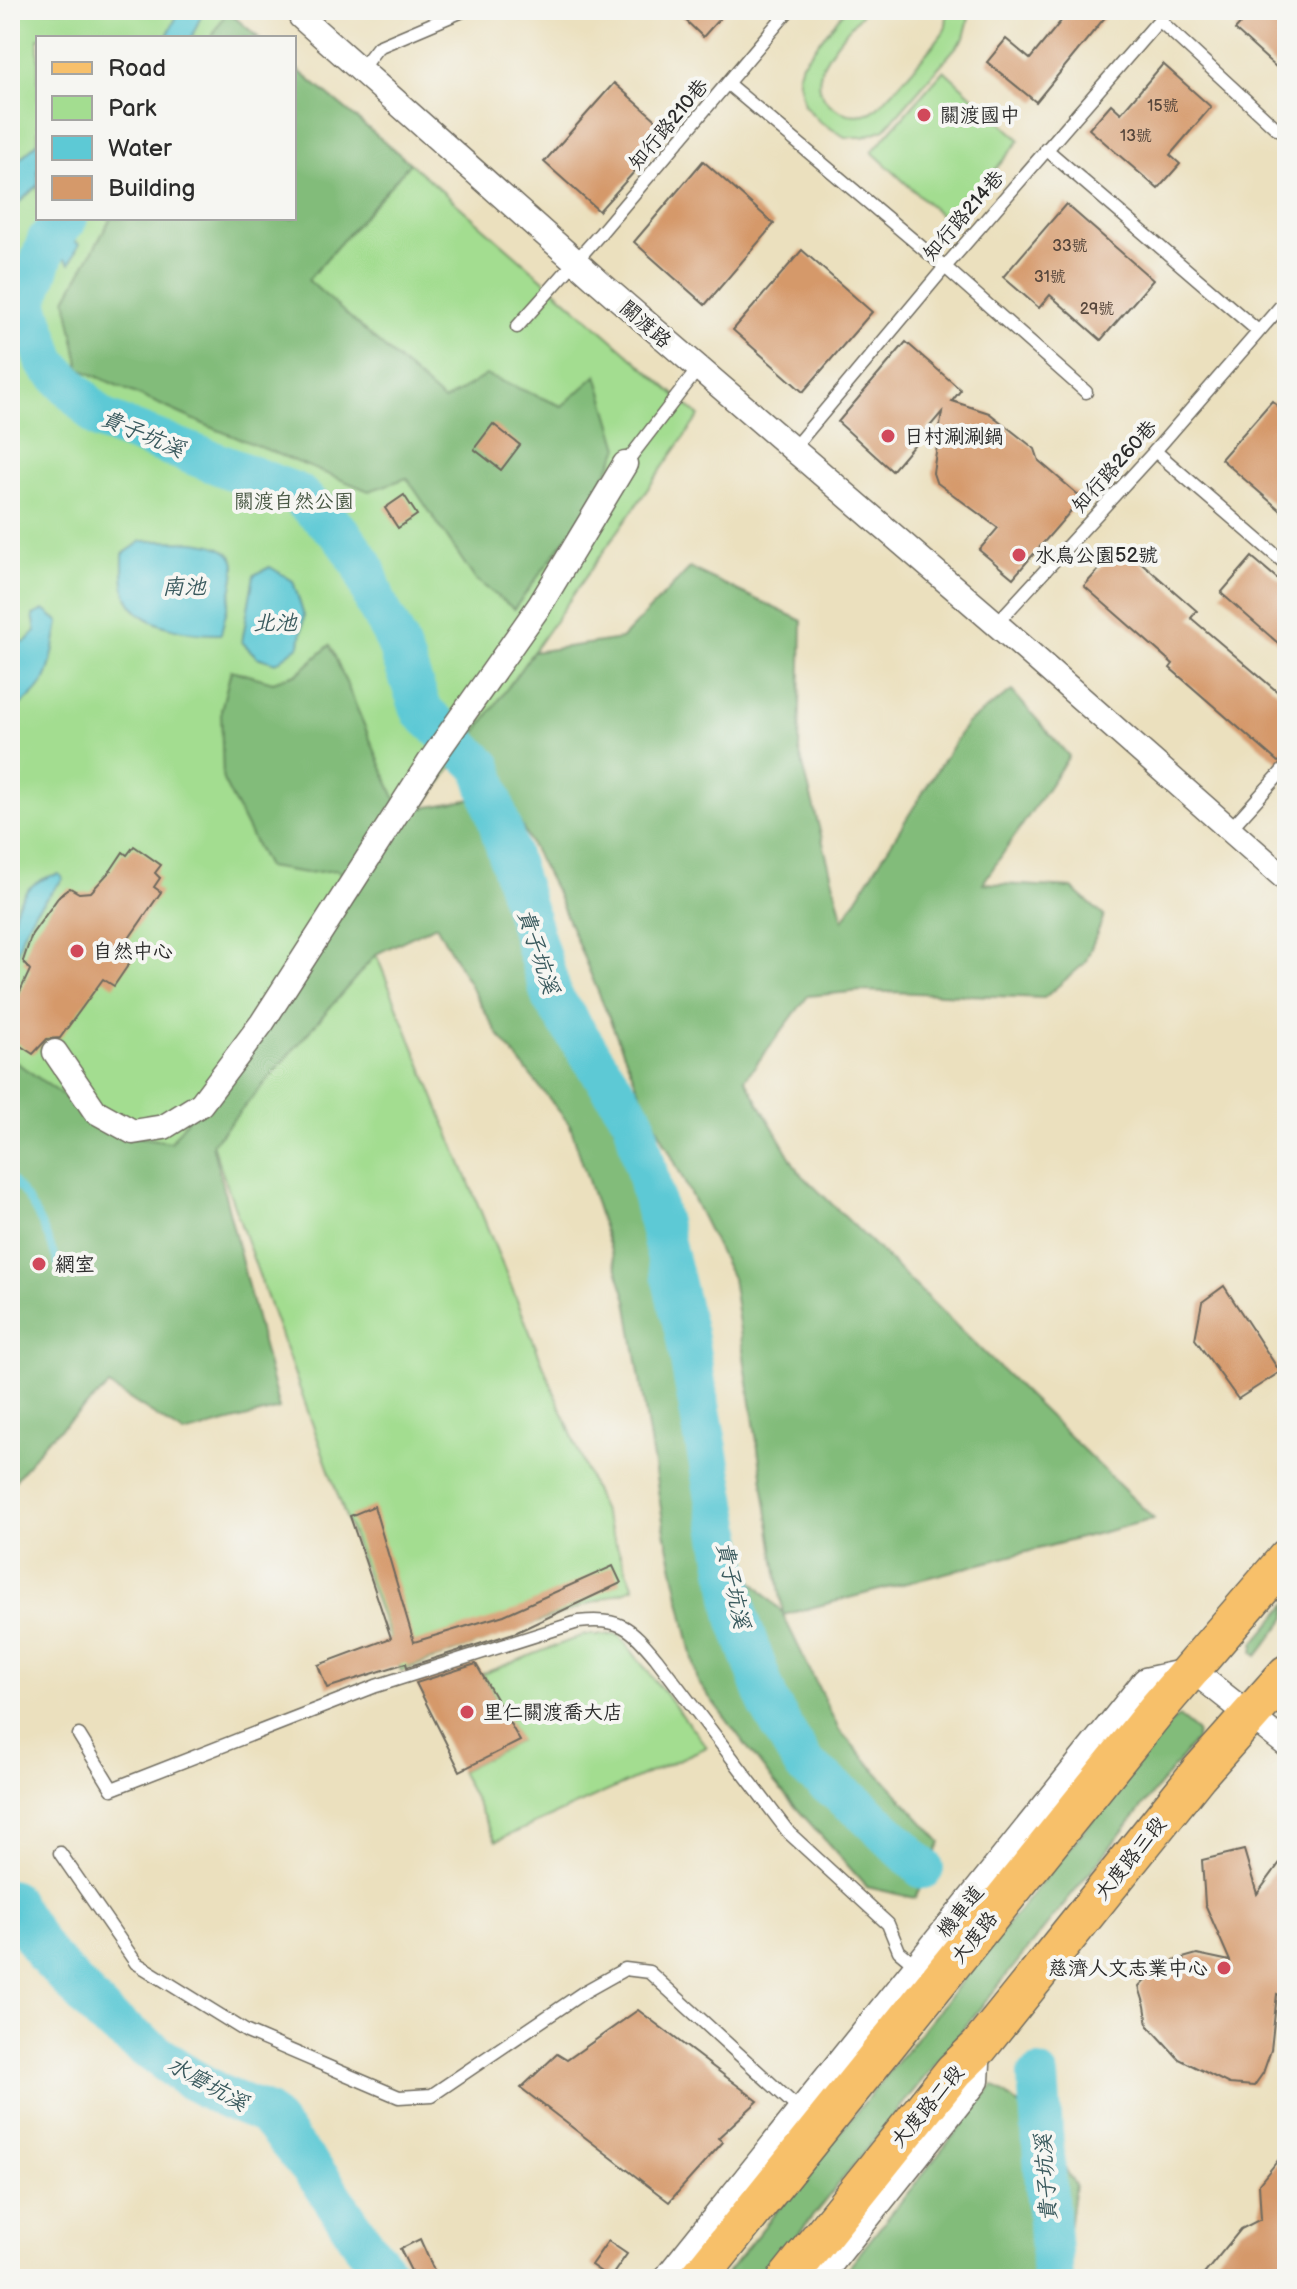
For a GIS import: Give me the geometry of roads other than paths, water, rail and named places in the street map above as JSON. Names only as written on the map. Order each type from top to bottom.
[{"type":"main road","points":[[1192,1670],[1287,1558]]},
{"type":"main road","name":"大度路","points":[[928,1966],[1192,1670]]},
{"type":"main road","name":"大度路三段","points":[[979,2047],[1198,1774],[1287,1674]]},
{"type":"main road","points":[[698,2279],[811,2118],[928,1966]]},
{"type":"main road","name":"大度路二段","points":[[787,2279],[954,2071],[979,2047]]},
{"type":"street","name":"關渡路","points":[[303,13],[576,262],[1231,828],[1287,880]]},
{"type":"street","points":[[55,1052],[95,1111],[133,1132],[164,1127],[201,1104],[262,1023],[393,818],[540,605],[625,464]]},
{"type":"street","points":[[1192,1670],[1287,1745]]},
{"type":"street","name":"大度路二段","points":[[819,2279],[977,2081],[979,2047]]},
{"type":"street","points":[[665,2279],[811,2118]]},
{"type":"lane","points":[[361,69],[378,47],[465,10]]},
{"type":"lane","name":"知行路210巷","points":[[517,327],[576,262],[789,10]]},
{"type":"lane","points":[[1163,15],[1277,129]]},
{"type":"lane","name":"知行路214巷","points":[[792,450],[1163,15]]},
{"type":"lane","points":[[728,84],[945,267],[1086,392]]},
{"type":"lane","points":[[1046,149],[1258,331]]},
{"type":"lane","name":"知行路260巷","points":[[996,624],[1155,451],[1287,299]]},
{"type":"lane","points":[[625,464],[698,369]]},
{"type":"lane","points":[[1155,451],[1287,565]]},
{"type":"lane","points":[[1231,828],[1287,766]]},
{"type":"lane","points":[[79,1735],[112,1789],[376,1686],[578,1622],[600,1619],[621,1623],[636,1634],[656,1658],[789,1833],[888,1924],[899,1951],[928,1966]]},
{"type":"lane","points":[[60,1853],[136,1963],[247,2032],[399,2097],[432,2095],[584,1992],[625,1969],[649,1972],[811,2118]]},
{"type":"water","points":[[180,10],[204,10],[192,36],[167,36]]},
{"type":"water","points":[[36,144],[36,187],[10,211],[10,168]]},
{"type":"water","points":[[47,220],[72,220],[71,239],[79,244],[70,264],[63,258],[44,285],[44,304],[34,327],[17,310],[14,292],[36,236]]},
{"type":"water","name":"南池","points":[[142,541],[197,542],[224,550],[232,557],[234,575],[221,634],[169,627],[156,623],[135,609],[125,588],[123,554]]},
{"type":"water","name":"北池","points":[[270,567],[293,581],[304,616],[300,645],[276,663],[257,657],[242,642],[254,575]]},
{"type":"water","points":[[44,610],[59,622],[51,663],[35,694],[10,710],[10,638],[25,642],[36,631],[33,615]]},
{"type":"water","points":[[59,874],[63,879],[35,911],[23,933],[17,955],[10,958],[11,930],[24,894],[32,885]]},
{"type":"waterway","name":"貴子坑溪","points":[[65,220],[48,240],[27,303],[47,363],[101,419],[297,494],[341,534],[363,565],[376,603],[396,640],[422,711],[482,767],[552,997],[634,1120],[686,1334],[738,1618],[769,1704],[804,1765],[866,1813],[923,1868]]},
{"type":"waterway","points":[[10,1177],[40,1221],[60,1270]]},
{"type":"waterway","name":"水磨坑溪","points":[[10,1900],[46,1955],[107,2019],[186,2076],[223,2097],[266,2114],[323,2183],[391,2279]]},
{"type":"waterway","name":"貴子坑溪","points":[[1038,2077],[1053,2279]]},
{"type":"place","name":"關渡國中","points":[[924,115]]},
{"type":"place","name":"日村涮涮鍋","points":[[888,436]]},
{"type":"place","name":"水鳥公園52號","points":[[1019,555]]},
{"type":"place","name":"自然中心","points":[[77,951]]},
{"type":"place","name":"網室","points":[[39,1264]]},
{"type":"place","name":"里仁關渡喬大店","points":[[467,1712]]},
{"type":"place","name":"慈濟人文志業中心","points":[[1224,1968]]},
{"type":"park label","name":"關渡自然公園","points":[[294,501]]}]
